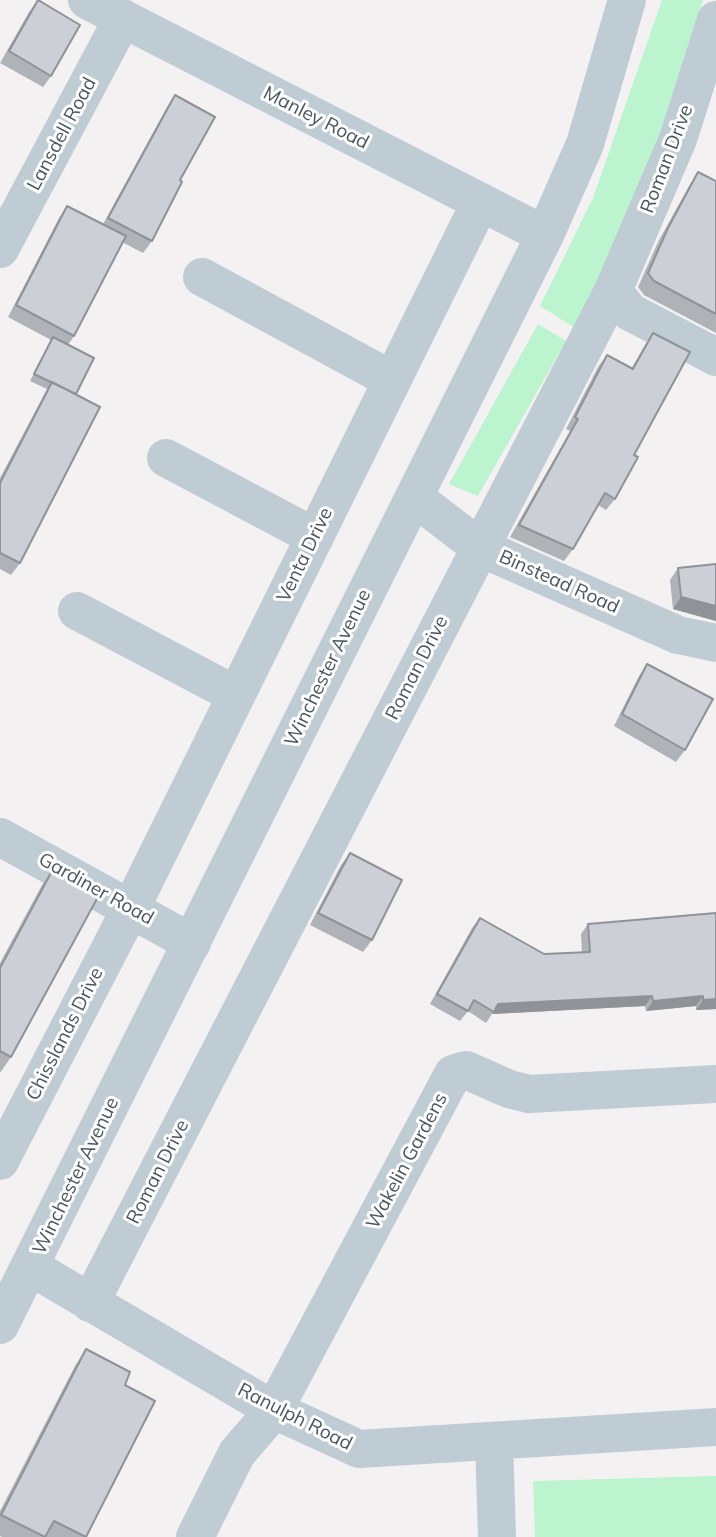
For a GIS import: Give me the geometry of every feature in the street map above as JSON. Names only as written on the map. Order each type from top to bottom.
[{"type":"street","name":"Manley Road","points":[[87,0],[545,235]]},
{"type":"street","name":"Winchester Avenue","points":[[0,1325],[545,235],[585,145],[627,0]]},
{"type":"street","name":"Lansdell Road","points":[[0,249],[123,18]]},
{"type":"street","name":"Roman Drive","points":[[90,1303],[613,291],[678,139],[716,20]]},
{"type":"street","name":"Venta Drive","points":[[131,908],[480,203]]},
{"type":"street","points":[[202,277],[392,380]]},
{"type":"street","points":[[613,291],[630,312],[716,357]]},
{"type":"street","points":[[166,458],[315,537]]},
{"type":"street","name":"Binstead Road","points":[[414,497],[479,547],[678,635],[716,643]]},
{"type":"street","points":[[76,611],[236,695]]},
{"type":"street","name":"Gardiner Road","points":[[0,837],[192,943]]},
{"type":"street","name":"Chisslands Drive","points":[[0,1161],[131,908]]},
{"type":"street","name":"Wakelin Gardens","points":[[195,1537],[237,1453],[274,1410],[453,1074],[466,1070],[509,1089],[529,1094],[716,1084]]},
{"type":"street","name":"Ranulph Road","points":[[31,1267],[274,1410],[359,1449],[716,1427]]},
{"type":"street","points":[[494,1441],[497,1537]]},
{"type":"green space","points":[[662,0],[703,0],[655,152],[577,329],[540,306],[593,198]]},
{"type":"green space","points":[[538,324],[566,341],[478,496],[449,484]]},
{"type":"green space","points":[[716,1476],[716,1537],[535,1537],[533,1481]]},
{"type":"building","points":[[38,0],[80,25],[51,76],[9,51]]},
{"type":"building","points":[[175,95],[215,117],[180,180],[182,182],[152,241],[108,218]]},
{"type":"building","points":[[698,172],[716,181],[716,314],[654,281],[648,273]]},
{"type":"building","points":[[67,206],[126,236],[74,336],[16,305]]},
{"type":"building","points":[[653,333],[690,352],[634,455],[638,457],[615,499],[605,493],[573,549],[519,525],[578,419],[575,417],[607,355],[633,369]]},
{"type":"building","points":[[53,337],[94,358],[76,394],[34,374]]},
{"type":"building","points":[[52,382],[100,407],[20,563],[0,553],[0,483]]},
{"type":"building","points":[[716,564],[716,606],[681,597],[678,568]]},
{"type":"building","points":[[647,664],[713,699],[685,750],[622,714]]},
{"type":"building","points":[[350,853],[402,880],[372,940],[318,913]]},
{"type":"building","points":[[53,869],[99,895],[11,1057],[0,1051],[0,968]]},
{"type":"building","points":[[716,913],[716,999],[703,1000],[703,996],[653,1001],[652,996],[498,1004],[494,1012],[474,1000],[468,1011],[437,994],[480,918],[544,954],[590,952],[588,924]]},
{"type":"building","points":[[86,1349],[130,1372],[125,1385],[155,1401],[86,1537],[54,1521],[45,1537],[1,1515]]}]
